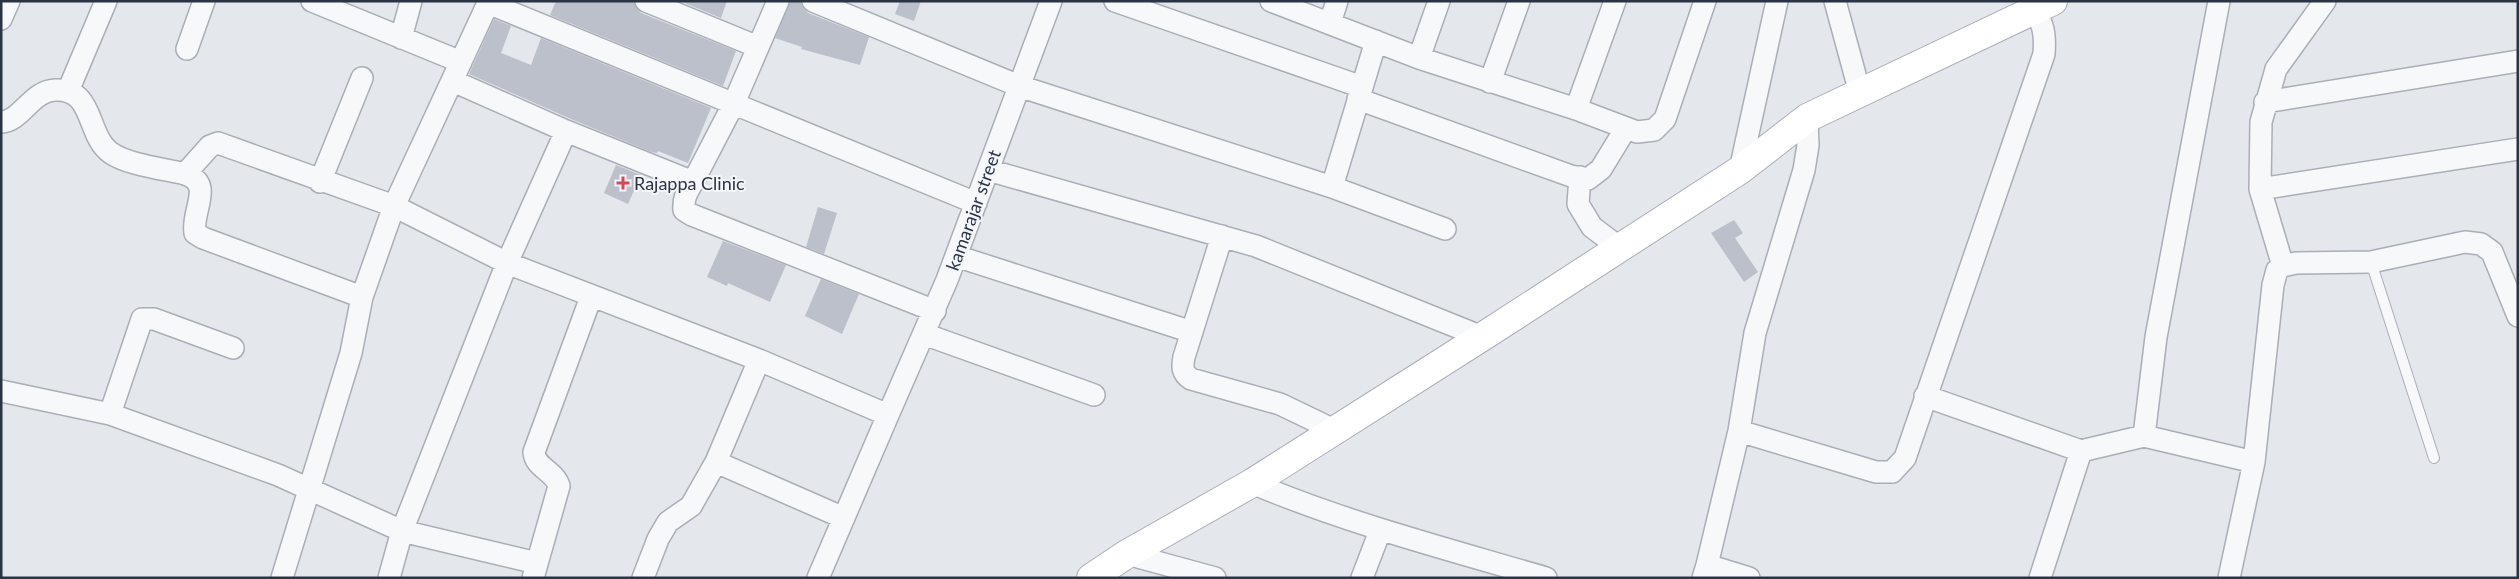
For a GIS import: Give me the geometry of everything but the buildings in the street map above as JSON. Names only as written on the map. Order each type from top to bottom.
[{"type":"main road","points":[[1091,578],[1127,554],[1252,483],[1482,337],[1740,170],[1807,118],[1860,94],[2039,4]]},
{"type":"street","points":[[1,19],[9,1]]},
{"type":"street","points":[[68,91],[106,1]]},
{"type":"street","points":[[187,49],[204,1]]},
{"type":"street","points":[[312,1],[401,38],[457,72],[566,131],[693,182]]},
{"type":"street","points":[[401,38],[411,1]]},
{"type":"street","points":[[646,1],[758,47]]},
{"type":"street","points":[[778,1],[734,103],[686,194],[684,210],[692,215],[934,311]]},
{"type":"street","points":[[813,1],[1019,86],[1332,187],[1445,229]]},
{"type":"street","name":"kamarajar street","points":[[818,578],[934,311],[1052,1]]},
{"type":"street","points":[[1115,1],[1588,179],[1601,169],[1626,128]]},
{"type":"street","points":[[1271,1],[1419,58],[1576,109],[1637,132],[1654,130],[1666,119],[1705,1]]},
{"type":"street","points":[[1330,23],[1337,1]]},
{"type":"street","points":[[1419,58],[1439,1]]},
{"type":"street","points":[[1490,82],[1519,1]]},
{"type":"street","points":[[1576,109],[1615,1]]},
{"type":"street","points":[[1740,170],[1777,1]]},
{"type":"street","points":[[1835,1],[1860,94]]},
{"type":"street","points":[[2144,436],[2156,337],[2219,1]]},
{"type":"street","points":[[2229,578],[2254,462],[2278,274],[2260,189],[2261,122],[2276,68],[2325,1]]},
{"type":"street","points":[[282,578],[351,353],[362,297],[394,206],[488,2],[976,203]]},
{"type":"street","points":[[1739,431],[1876,472],[1892,472],[1905,458],[1924,396],[1960,300],[2044,54],[2046,36],[2039,4]]},
{"type":"street","points":[[1332,187],[1376,41]]},
{"type":"street","points":[[2265,102],[2518,60]]},
{"type":"street","points":[[320,182],[362,78]]},
{"type":"street","points":[[1,122],[8,122],[38,94],[53,90],[68,91],[86,106],[100,143],[112,154],[194,176],[200,182],[201,194],[195,221],[195,233],[203,238],[362,297]]},
{"type":"street","points":[[1749,578],[1705,571],[1739,431],[1755,333],[1804,170],[1808,145],[1807,118]]},
{"type":"street","points":[[389,578],[402,531],[507,263],[566,131]]},
{"type":"street","points":[[185,174],[210,146],[218,143],[320,182],[394,206],[507,263],[758,360],[888,415]]},
{"type":"street","points":[[2260,189],[2518,149]]},
{"type":"street","points":[[988,170],[1256,246],[1482,337]]},
{"type":"street","points":[[1580,177],[1578,204],[1592,227],[1620,248]]},
{"type":"street","points":[[1222,236],[1182,366],[1186,376],[1280,404],[1334,430]]},
{"type":"street","points":[[2278,274],[2296,263],[2371,262],[2465,242],[2481,244],[2492,252],[2518,316]]},
{"type":"street","points":[[956,256],[1192,332]]},
{"type":"street","points":[[1,392],[110,414],[309,488],[402,531],[535,570],[559,486],[557,479],[536,461],[534,452],[591,297]]},
{"type":"street","points":[[110,414],[142,319],[154,319],[233,348]]},
{"type":"street","points":[[924,334],[1094,395]]},
{"type":"street","points":[[643,578],[658,539],[668,522],[691,506],[716,462],[758,360]]},
{"type":"street","points":[[1924,396],[2081,451],[2144,436],[2254,462]]},
{"type":"street","points":[[2040,578],[2081,451]]},
{"type":"street","points":[[716,462],[844,518]]},
{"type":"street","points":[[1252,483],[1305,506],[1380,530],[1479,568],[1546,578]]},
{"type":"street","points":[[1362,578],[1380,530]]},
{"type":"street","points":[[1127,554],[1215,578]]},
{"type":"lane","points":[[2371,262],[2434,458]]},
{"type":"place","name":"Rajappa Clinic","points":[[623,183]]}]
